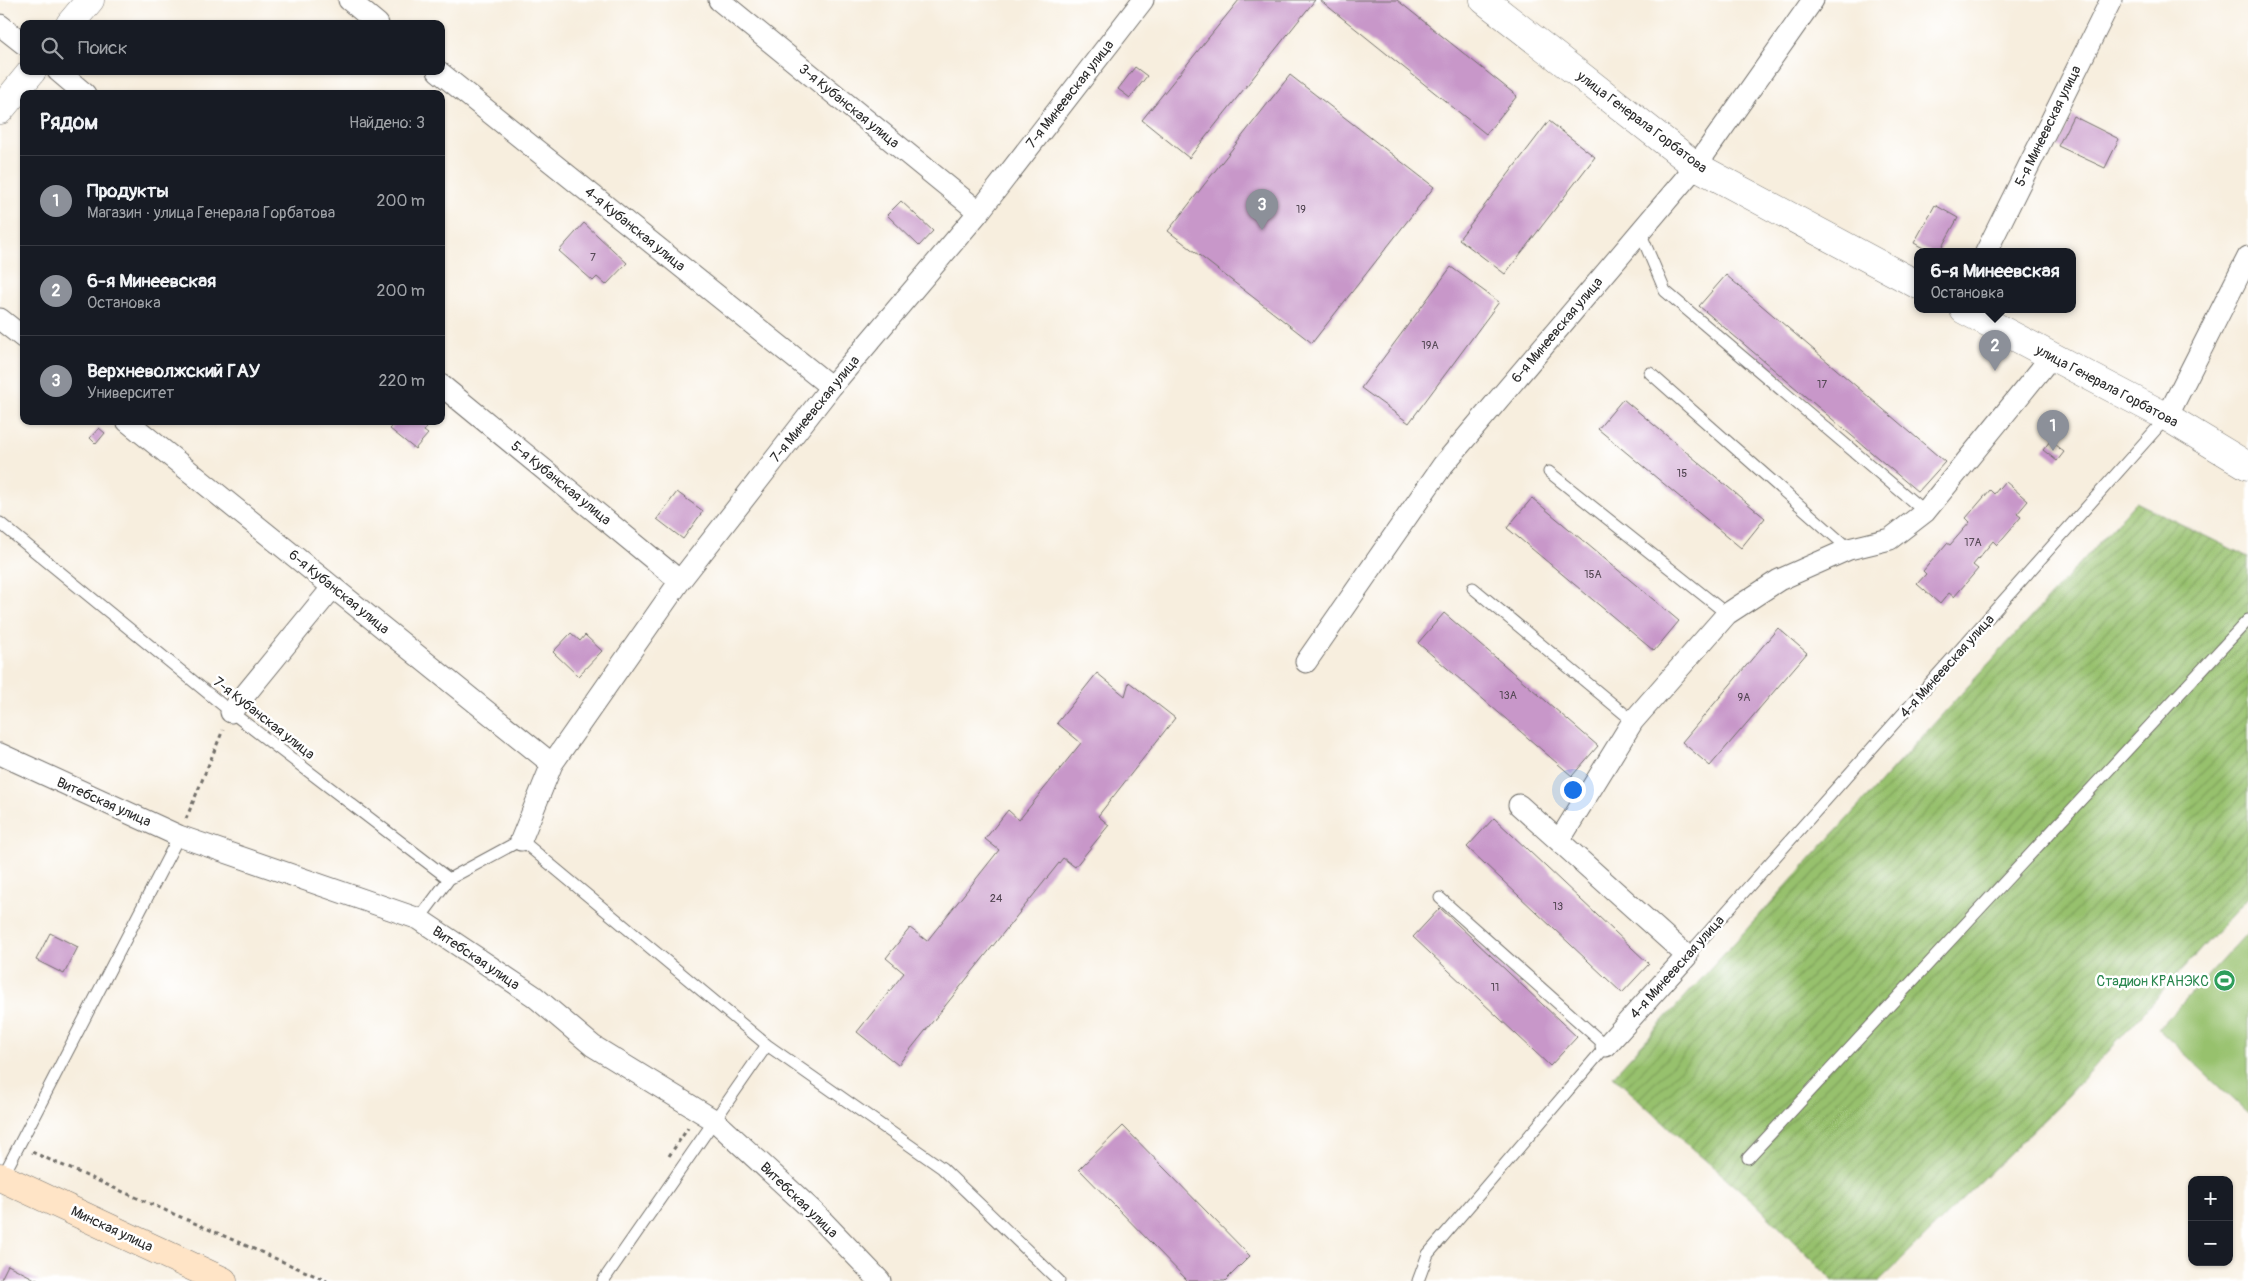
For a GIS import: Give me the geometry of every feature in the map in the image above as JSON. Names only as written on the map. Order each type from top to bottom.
[{"type":"main road","name":"Минская улица","points":[[1,1178],[191,1274],[223,1281]]},
{"type":"street","points":[[73,20],[90,0]]},
{"type":"street","points":[[349,0],[373,20]]},
{"type":"street","name":"3-я Кубанская улица","points":[[719,0],[979,212]]},
{"type":"street","name":"улица Генерала Горбатова","points":[[1484,0],[1696,166],[1914,283]]},
{"type":"street","name":"6-я Минеевская улица","points":[[1306,662],[1443,465],[1696,166],[1813,0]]},
{"type":"street","name":"5-я Минеевская улица","points":[[1988,248],[2111,0]]},
{"type":"street","name":"7-я Минеевская улица","points":[[521,840],[552,764],[680,581],[831,386],[979,212],[1133,3]]},
{"type":"street","points":[[0,25],[20,41]]},
{"type":"street","points":[[0,110],[29,75]]},
{"type":"street","points":[[63,75],[80,90]]},
{"type":"street","name":"4-я Кубанская улица","points":[[443,75],[831,386]]},
{"type":"street","name":"4-я Минеевская улица","points":[[2167,417],[2248,258]]},
{"type":"street","name":"улица Генерала Горбатова","points":[[1970,313],[2167,417],[2248,466]]},
{"type":"street","points":[[0,319],[20,335]]},
{"type":"street","points":[[1559,841],[1633,721],[1727,614],[1779,580],[1850,549],[1890,539],[1925,512],[2051,356]]},
{"type":"street","name":"5-я Кубанская улица","points":[[445,388],[680,581]]},
{"type":"street","name":"6-я Кубанская улица","points":[[132,425],[552,764]]},
{"type":"street","points":[[231,712],[333,587]]},
{"type":"street","name":"Витебская улица","points":[[0,754],[179,836],[419,920],[534,996],[593,1046],[714,1120],[814,1212],[880,1281]]},
{"type":"street","points":[[1519,805],[1687,956]]},
{"type":"street","name":"4-я Минеевская улица","points":[[1606,1046],[1687,956]]},
{"type":"lane","points":[[1640,232],[1665,291],[1925,512]]},
{"type":"lane","points":[[1650,372],[1850,549]]},
{"type":"lane","name":"4-я Минеевская улица","points":[[1687,956],[2167,417]]},
{"type":"lane","points":[[1549,472],[1727,614]]},
{"type":"lane","name":"7-я Кубанская улица","points":[[0,523],[231,712],[449,879]]},
{"type":"lane","points":[[1473,588],[1633,721]]},
{"type":"lane","points":[[1748,1158],[2248,620]]},
{"type":"lane","points":[[1,1178],[179,836]]},
{"type":"lane","points":[[419,920],[449,879],[521,840],[768,1045],[942,1168],[1059,1281]]},
{"type":"lane","points":[[1418,1281],[1428,1254],[1606,1046],[1440,898]]},
{"type":"lane","points":[[602,1281],[768,1045]]},
{"type":"path","points":[[179,836],[231,712]]},
{"type":"path","points":[[19,1146],[327,1281]]},
{"type":"green space","points":[[2136,502],[2248,557],[2248,897],[2068,1096],[1879,1281],[1833,1281],[1753,1201],[1690,1147],[1613,1076]]},
{"type":"green space","name":"Стадион КРАНЭКС","points":[[2248,932],[2248,1113],[2158,1029]]},
{"type":"building","points":[[1239,0],[1315,0],[1189,158],[1142,120]]},
{"type":"building","points":[[1320,0],[1397,0],[1517,96],[1486,134]]},
{"type":"building","points":[[1135,67],[1147,76],[1130,98],[1118,89]]},
{"type":"building","points":[[1290,75],[1434,187],[1312,343],[1168,231]]},
{"type":"building","points":[[2073,116],[2119,139],[2105,168],[2058,146]]},
{"type":"building","points":[[1549,121],[1595,157],[1505,274],[1459,239]]},
{"type":"building","points":[[901,201],[933,231],[919,246],[887,215]]},
{"type":"building","points":[[1935,205],[1958,218],[1941,248],[1923,248],[1914,243]]},
{"type":"building","points":[[584,223],[627,263],[606,285],[597,277],[593,281],[559,251]]},
{"type":"building","points":[[1451,267],[1499,302],[1409,423],[1361,388]]},
{"type":"building","points":[[1726,275],[1945,462],[1918,492],[1699,306]]},
{"type":"building","points":[[1623,399],[1765,518],[1741,548],[1598,429]]},
{"type":"building","points":[[394,425],[428,425],[424,431],[428,434],[415,449],[390,429]]},
{"type":"building","points":[[99,428],[105,433],[96,444],[90,438]]},
{"type":"building","points":[[2050,441],[2064,452],[2057,461],[2043,450]]},
{"type":"building","points":[[2005,481],[2028,501],[2017,514],[2021,517],[1997,545],[1993,541],[1973,565],[1978,569],[1954,597],[1949,593],[1940,604],[1917,584],[1926,574],[1923,571],[1947,543],[1950,545],[1970,522],[1966,518],[1990,490],[1994,494]]},
{"type":"building","points":[[677,492],[703,511],[683,539],[657,519]]},
{"type":"building","points":[[1532,498],[1679,621],[1654,651],[1507,528]]},
{"type":"building","points":[[1444,613],[1598,746],[1572,776],[1418,643]]},
{"type":"building","points":[[1778,628],[1807,653],[1710,766],[1682,742]]},
{"type":"building","points":[[571,633],[580,641],[585,635],[602,651],[578,676],[553,652]]},
{"type":"building","points":[[1097,673],[1125,696],[1129,682],[1175,718],[1098,816],[1109,825],[1075,867],[1063,858],[898,1065],[857,1032],[904,973],[886,958],[910,928],[927,941],[999,850],[985,839],[1008,810],[1019,820],[1081,743],[1057,723]]},
{"type":"building","points":[[1494,818],[1649,964],[1622,993],[1467,847]]},
{"type":"building","points":[[1440,908],[1577,1037],[1550,1066],[1413,937]]},
{"type":"building","points":[[50,933],[78,947],[64,974],[36,960]]},
{"type":"building","points":[[1123,1126],[1250,1256],[1225,1281],[1188,1281],[1079,1169]]},
{"type":"building","points":[[8,1265],[39,1281],[0,1281]]},
{"type":"place","name":"Верхневолжский ГАУ","points":[[1262,230]]},
{"type":"place","name":"6-я Минеевская","points":[[1995,371]]},
{"type":"place","name":"Продукты","points":[[2053,451]]},
{"type":"place","name":"Стадион КРАНЭКС","points":[[2225,981]]}]
